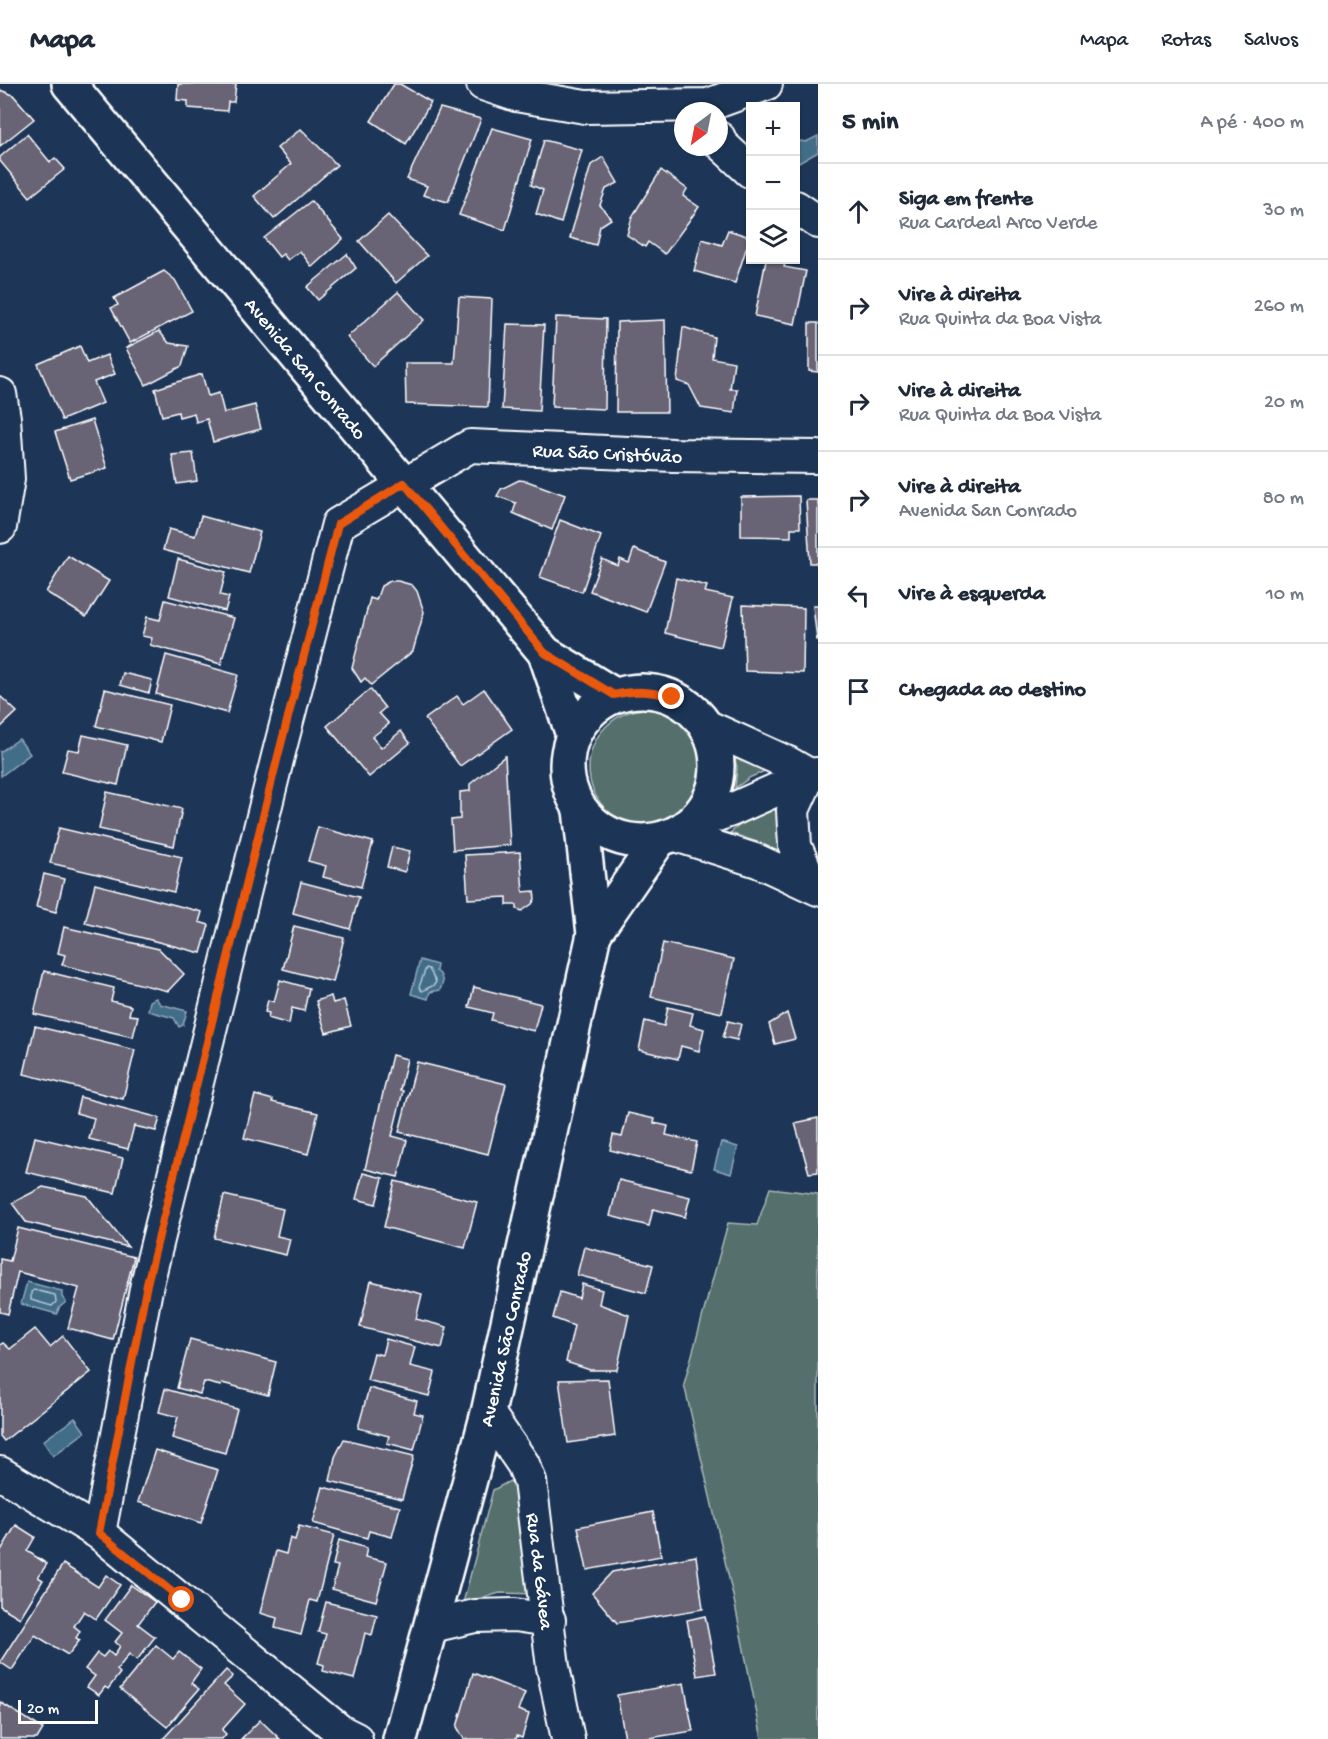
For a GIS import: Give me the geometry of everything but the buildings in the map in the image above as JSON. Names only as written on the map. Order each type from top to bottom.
[{"type":"street","name":"Avenida San Conrado","points":[[69,84],[545,653],[614,695]]},
{"type":"street","points":[[483,84],[516,95],[585,107],[674,108]]},
{"type":"street","points":[[723,102],[766,84]]},
{"type":"street","points":[[728,151],[746,167]]},
{"type":"street","points":[[800,210],[818,222]]},
{"type":"street","points":[[0,394],[8,479],[0,527]]},
{"type":"street","name":"Rua São Cristóvão","points":[[99,1533],[147,1284],[338,524],[470,446],[673,455],[818,457]]},
{"type":"street","name":"Avenida San Conrado","points":[[545,653],[573,735]]},
{"type":"street","points":[[675,833],[706,808],[715,789],[718,767],[715,746],[706,726],[691,709],[672,697],[650,691],[614,695],[586,715],[573,735],[567,769],[569,786],[580,810],[595,826],[615,837],[636,842],[675,833],[813,774]]},
{"type":"street","points":[[706,726],[813,774]]},
{"type":"street","points":[[813,774],[793,810],[795,846],[815,887]]},
{"type":"street","name":"Avenida São Conrado","points":[[400,1739],[488,1413],[594,934],[580,810]]},
{"type":"street","points":[[675,833],[758,861],[815,887]]},
{"type":"street","name":"Avenida São Conrado","points":[[594,934],[675,833]]},
{"type":"street","name":"Rua da Gávea","points":[[488,1413],[523,1464],[530,1481],[553,1667],[568,1739]]},
{"type":"street","points":[[0,1473],[99,1533],[340,1731],[356,1739]]},
{"type":"street","points":[[432,1626],[475,1616],[515,1615],[549,1620]]},
{"type":"green space","points":[[648,709],[671,713],[690,726],[703,745],[707,768],[703,791],[690,810],[671,823],[648,827],[625,823],[606,810],[593,791],[589,768],[593,745],[606,726],[625,713]]},
{"type":"green space","points":[[731,745],[777,766],[751,777],[735,788],[737,767]]},
{"type":"green space","points":[[782,798],[789,861],[760,843],[730,833],[755,813]]},
{"type":"green space","points":[[770,1188],[818,1194],[818,1739],[762,1739],[734,1600],[684,1384],[728,1223],[757,1225]]},
{"type":"green space","points":[[510,1481],[524,1498],[535,1594],[500,1593],[463,1603],[493,1490]]},
{"type":"water","points":[[818,136],[818,152],[800,162],[800,142],[806,142]]},
{"type":"water","points":[[19,739],[30,754],[1,776],[0,752]]},
{"type":"water","points":[[420,960],[437,965],[436,971],[443,982],[440,990],[430,992],[428,999],[411,994]]},
{"type":"water","points":[[156,998],[160,1004],[187,1011],[183,1025],[179,1027],[174,1018],[148,1011],[150,1001]]},
{"type":"water","points":[[721,1142],[738,1147],[731,1174],[714,1169]]},
{"type":"water","points":[[27,1282],[62,1291],[62,1297],[66,1302],[59,1308],[57,1314],[21,1304]]},
{"type":"water","points":[[75,1418],[85,1432],[53,1456],[43,1441]]},
{"type":"route","points":[[182,1600],[99,1533],[147,1284],[338,524],[404,483],[545,653],[614,695],[650,691],[672,697]]}]
